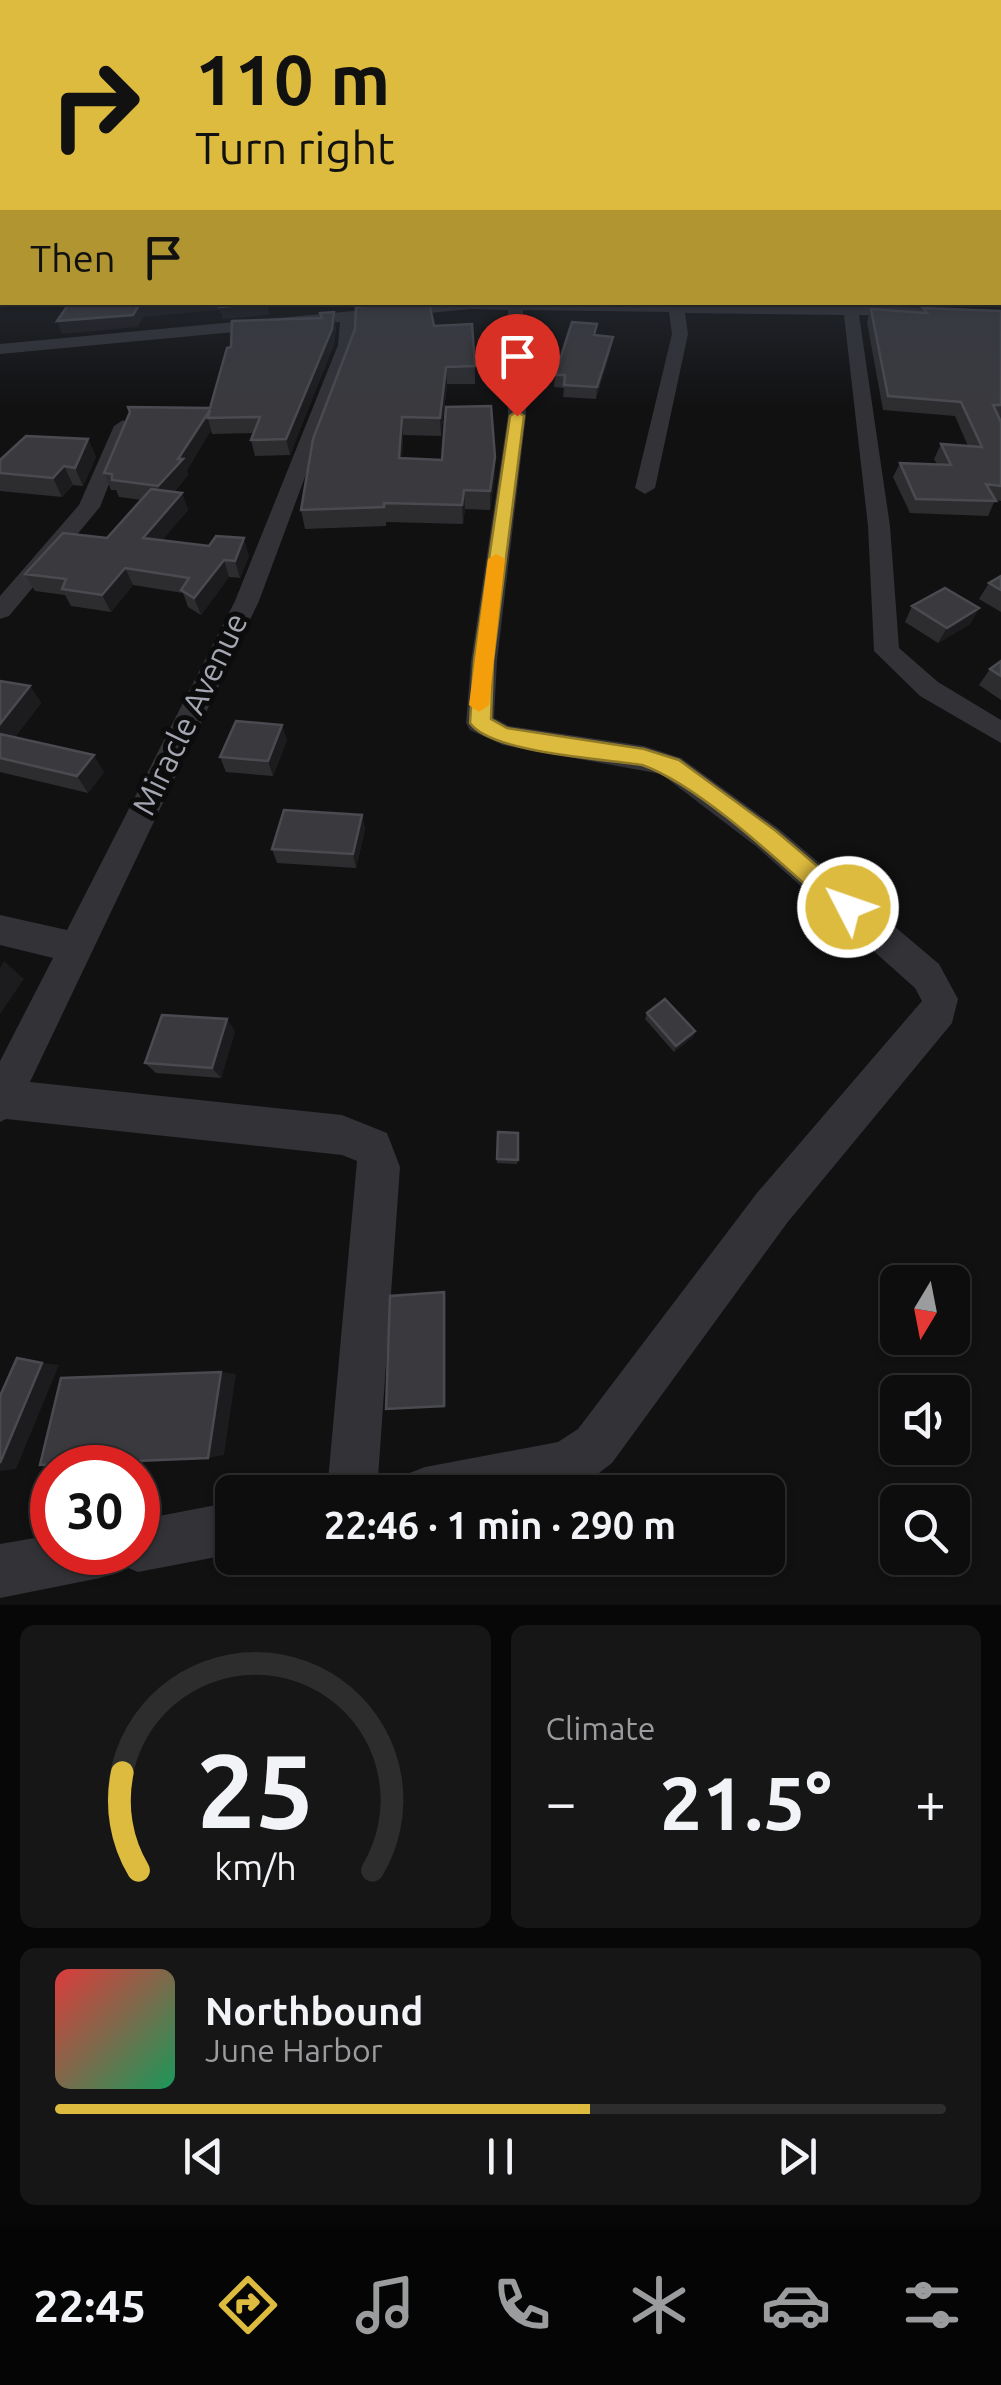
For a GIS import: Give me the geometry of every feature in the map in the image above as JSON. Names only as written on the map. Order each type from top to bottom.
[{"type":"street","points":[[0,349],[306,310],[348,314],[499,305]]},
{"type":"street","points":[[515,1475],[568,1465],[595,1446],[772,1208],[939,1011],[940,999],[927,976],[768,838],[671,766],[644,757],[503,735],[480,723],[484,661],[517,416],[516,305]]},
{"type":"street","points":[[596,305],[850,310],[890,306],[1001,316]]},
{"type":"street","points":[[645,488],[680,334],[676,306]]},
{"type":"street","points":[[850,310],[879,526],[887,651],[930,689],[1001,733]]},
{"type":"street","name":"Miracle Avenue","points":[[1,1100],[246,600],[346,345],[348,314]]},
{"type":"street","points":[[0,611],[88,507],[123,426]]},
{"type":"street","points":[[0,930],[73,947]]},
{"type":"street","points":[[1,1100],[342,1135],[373,1147],[379,1167],[353,1475]]},
{"type":"street","points":[[160,1542],[215,1531]]},
{"type":"street","points":[[0,1571],[30,1565]]},
{"type":"building","points":[[68,305],[139,305],[133,315],[57,321]]},
{"type":"building","points":[[430,305],[434,326],[472,324],[475,366],[446,367],[440,418],[402,417],[399,458],[442,460],[446,407],[491,406],[495,457],[490,491],[464,490],[462,505],[384,503],[384,507],[301,510],[313,439],[355,329],[356,307]]},
{"type":"building","points":[[923,308],[1001,311],[1001,405],[993,405],[1001,422],[1001,486],[986,484],[996,501],[916,499],[900,463],[951,465],[941,444],[982,447],[961,402],[888,396],[871,309],[927,313]]},
{"type":"building","points":[[334,312],[332,329],[286,439],[251,440],[260,417],[208,418],[210,410],[178,459],[183,459],[158,486],[112,480],[112,474],[104,473],[130,412],[128,407],[210,408],[227,348],[231,347],[232,321],[322,318],[320,313]]},
{"type":"building","points":[[572,322],[597,324],[594,335],[613,337],[597,387],[564,385],[565,375],[555,375]]},
{"type":"building","points":[[26,436],[88,439],[75,468],[64,466],[53,478],[0,473],[0,460]]},
{"type":"building","points":[[151,489],[182,493],[143,538],[209,546],[216,536],[244,538],[235,561],[224,560],[194,598],[181,590],[189,578],[125,568],[102,595],[62,589],[66,579],[25,574],[63,533],[107,538]]},
{"type":"building","points":[[1001,576],[1001,590],[989,583]]},
{"type":"building","points":[[945,588],[979,608],[947,628],[912,606]]},
{"type":"building","points":[[1001,661],[1001,676],[990,669]]},
{"type":"building","points":[[0,681],[30,686],[0,724]]},
{"type":"building","points":[[236,721],[282,725],[268,761],[220,757]]},
{"type":"building","points":[[0,734],[94,755],[77,776],[0,758]]},
{"type":"building","points":[[284,810],[362,815],[353,854],[272,849]]},
{"type":"building","points":[[665,999],[695,1031],[676,1046],[647,1013]]},
{"type":"building","points":[[162,1015],[227,1019],[212,1068],[145,1063]]},
{"type":"building","points":[[498,1132],[518,1133],[518,1160],[497,1159]]},
{"type":"building","points":[[444,1292],[444,1406],[386,1409],[390,1296]]},
{"type":"building","points":[[17,1358],[42,1363],[0,1463],[0,1396]]},
{"type":"building","points":[[221,1372],[208,1458],[160,1460],[160,1445],[45,1445],[61,1378]]},
{"type":"slow traffic","points":[[479,705],[496,559]]},
{"type":"route","points":[[517,416],[498,543],[480,723],[503,735],[644,757],[671,766],[768,838],[848,907]]}]
